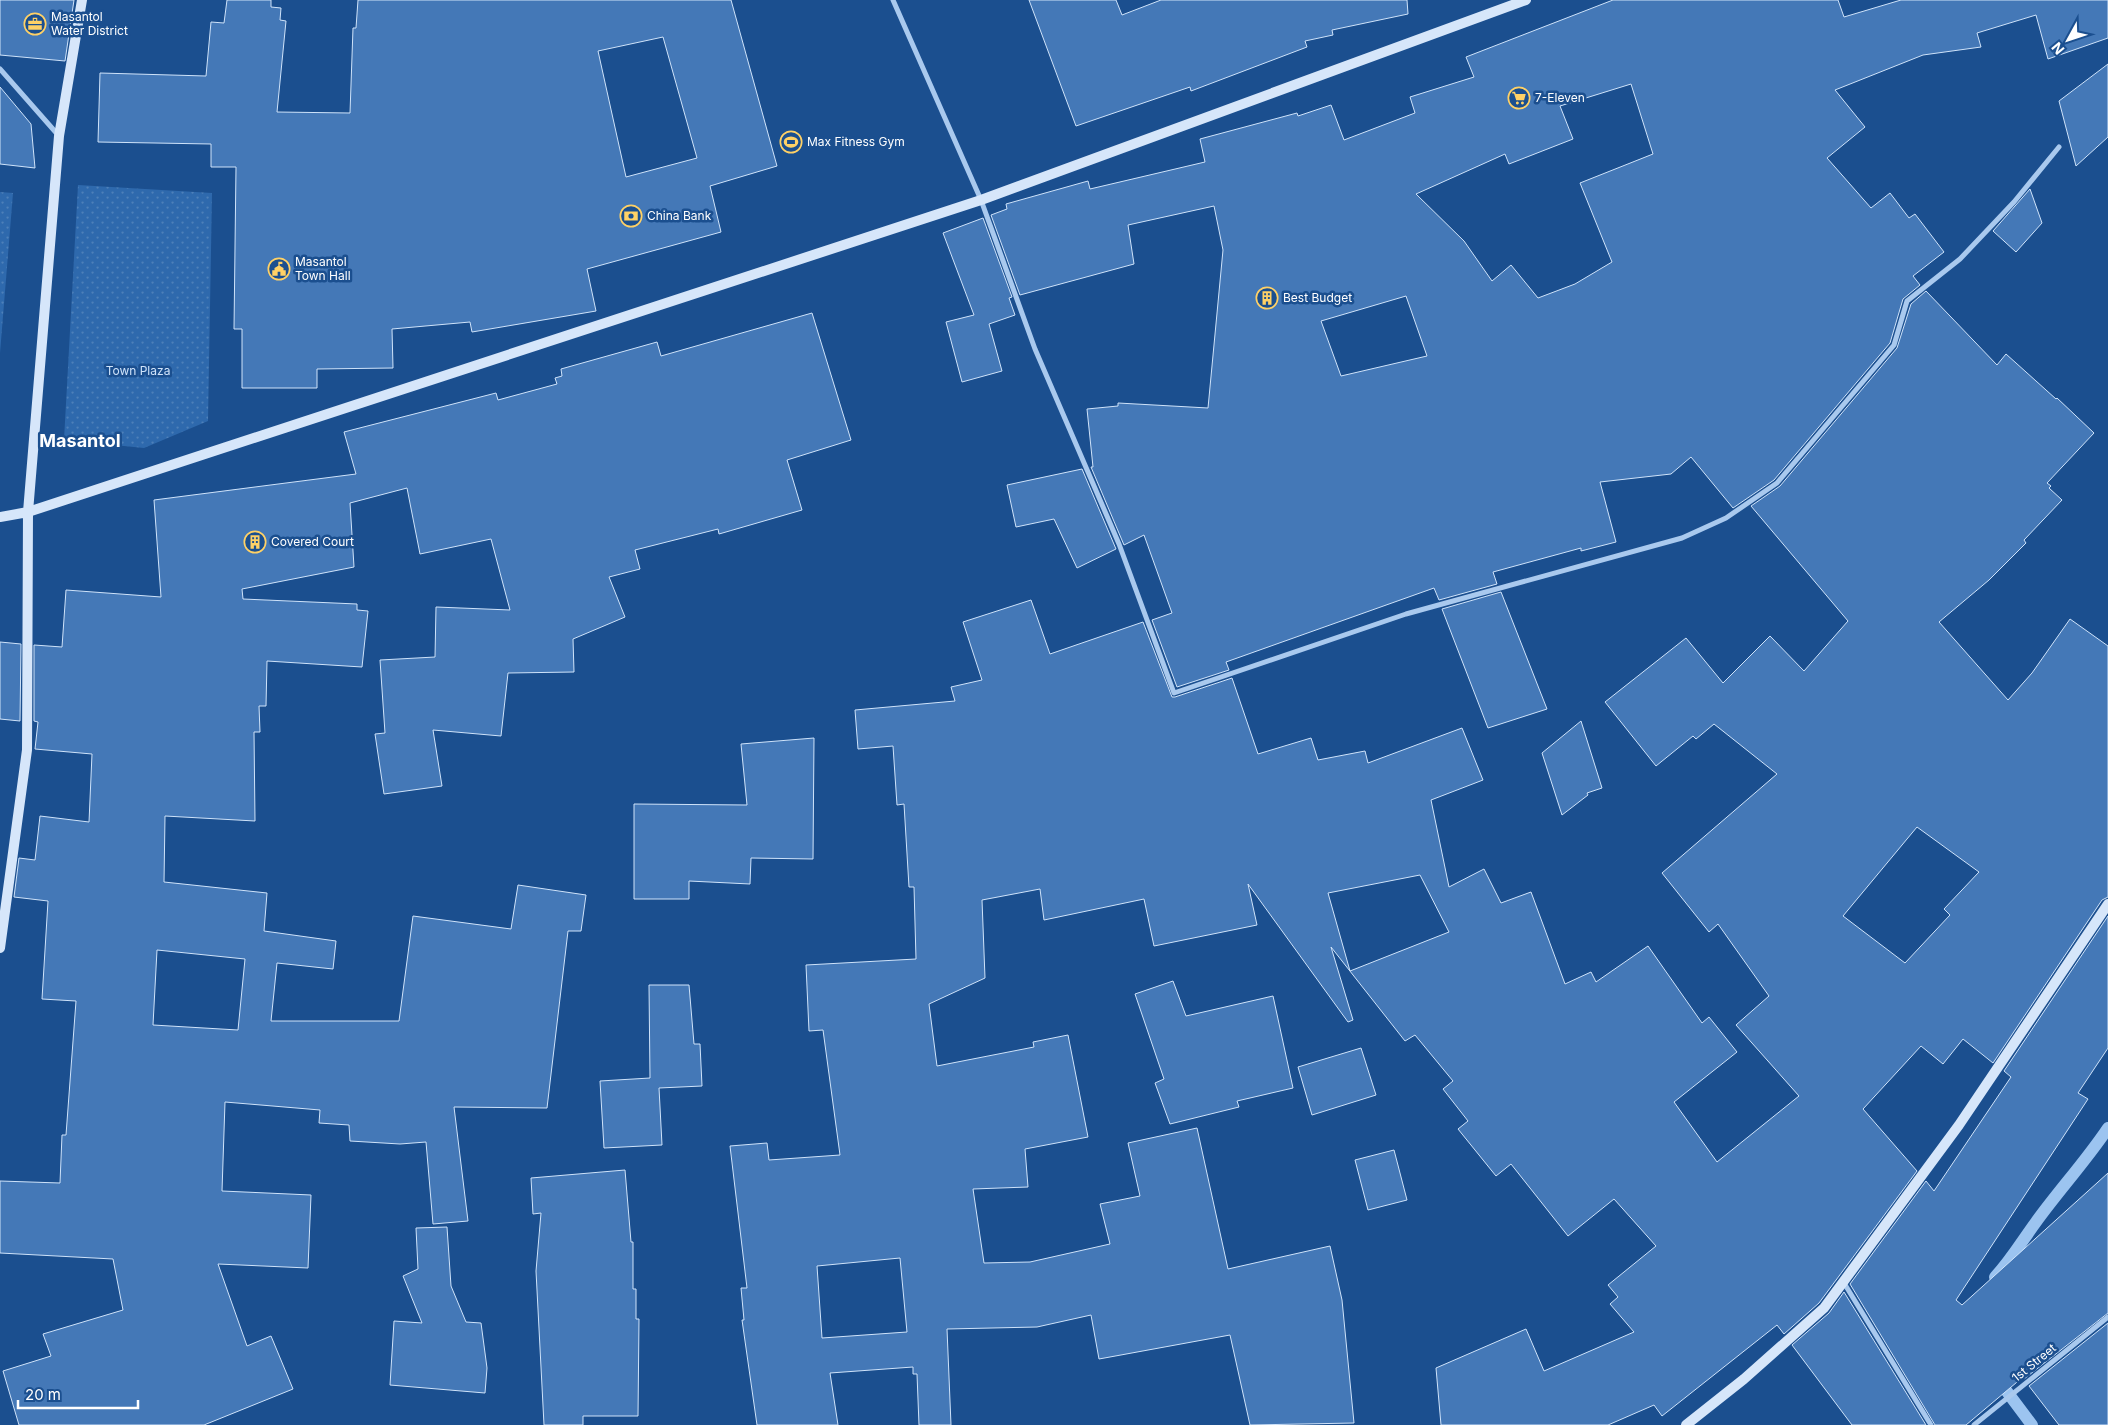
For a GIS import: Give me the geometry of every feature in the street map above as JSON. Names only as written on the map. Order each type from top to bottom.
[{"type":"street","points":[[0,948],[27,750],[28,512],[59,136],[82,0]]},
{"type":"street","points":[[893,0],[981,200],[1035,349],[1119,544],[1174,693],[1406,614],[1682,538],[1726,518],[1777,482],[1894,345],[1907,301],[1960,259],[2014,202],[2059,147]]},
{"type":"street","points":[[0,517],[28,512],[981,200],[1526,0]]},
{"type":"street","points":[[0,69],[59,136]]},
{"type":"street","points":[[1686,1425],[1744,1379],[1817,1315],[1844,1283],[1959,1125],[2108,904]]},
{"type":"street","points":[[1844,1283],[1931,1425]]},
{"type":"street","name":"1st Street","points":[[1975,1424],[2108,1317]]},
{"type":"green space","name":"Town Plaza","points":[[78,185],[212,193],[208,421],[144,448],[64,440]]},
{"type":"green space","points":[[0,192],[13,193],[0,353]]},
{"type":"building","name":"Masantol Water District","points":[[0,0],[74,0],[65,61],[0,55]]},
{"type":"building","points":[[227,0],[271,0],[271,7],[281,8],[280,20],[286,21],[277,112],[350,113],[353,28],[356,28],[358,0],[731,0],[777,166],[710,186],[721,232],[587,269],[596,311],[472,332],[470,322],[392,329],[393,368],[317,369],[317,388],[242,388],[242,329],[234,329],[236,167],[211,167],[211,144],[98,142],[100,73],[206,76],[211,22],[224,23]],"holes":[[[663,37],[697,158],[626,177],[598,51]]]},
{"type":"building","points":[[1029,0],[1116,0],[1122,15],[1161,0],[1407,0],[1408,14],[1332,30],[1333,35],[1305,41],[1307,47],[1191,91],[1190,87],[1076,126]]},
{"type":"building","points":[[1613,0],[1838,0],[1844,17],[1901,0],[2108,0],[2108,38],[2048,59],[2036,15],[1977,33],[1981,47],[1923,55],[1835,90],[1865,127],[1827,158],[1871,208],[1890,193],[1909,218],[1915,214],[1944,252],[1913,276],[1920,285],[1903,299],[1890,343],[1774,480],[1733,508],[1691,457],[1671,474],[1600,482],[1616,542],[1581,551],[1581,548],[1493,572],[1497,584],[1439,600],[1434,588],[1226,662],[1229,670],[1177,687],[1152,620],[1172,613],[1144,535],[1124,545],[1091,467],[1093,467],[1087,409],[1118,406],[1118,403],[1208,408],[1223,250],[1214,206],[1128,225],[1134,264],[1020,295],[991,215],[1007,209],[1006,204],[1088,181],[1090,189],[1205,162],[1200,139],[1297,113],[1298,116],[1331,105],[1344,140],[1415,113],[1410,97],[1474,77],[1466,57]],"holes":[[[1631,84],[1653,154],[1580,183],[1612,262],[1575,284],[1538,298],[1511,265],[1492,281],[1464,241],[1416,194],[1505,154],[1509,164],[1573,139],[1560,106]],[[1406,296],[1427,356],[1341,376],[1321,321]]]},
{"type":"building","points":[[2108,64],[2108,137],[2076,166],[2059,101]]},
{"type":"building","points":[[0,87],[31,124],[35,168],[0,164]]},
{"type":"building","points":[[2030,189],[2042,223],[2016,252],[1993,231]]},
{"type":"building","points":[[983,218],[1012,297],[1009,298],[1015,315],[989,324],[1002,371],[962,382],[946,322],[974,315],[943,233]]},
{"type":"building","points":[[1926,291],[1997,365],[2006,354],[2094,433],[2047,483],[2051,486],[2049,488],[2062,500],[2024,540],[2026,543],[1989,580],[1939,622],[2008,700],[2032,673],[2070,619],[2108,646],[2108,897],[2102,900],[1993,1063],[1963,1039],[1943,1064],[1921,1046],[1863,1109],[1917,1171],[1819,1303],[1784,1334],[1777,1325],[1662,1416],[1654,1405],[1608,1425],[1441,1425],[1436,1368],[1526,1329],[1544,1371],[1634,1332],[1610,1304],[1618,1297],[1608,1285],[1656,1246],[1614,1199],[1568,1236],[1511,1164],[1496,1176],[1458,1129],[1468,1121],[1443,1089],[1453,1081],[1415,1035],[1405,1041],[1331,947],[1353,1020],[1348,1022],[1248,884],[1257,925],[1154,946],[1144,899],[1044,920],[1040,889],[982,900],[985,978],[929,1004],[937,1066],[1034,1047],[1033,1042],[1068,1035],[1088,1137],[1025,1149],[1028,1187],[973,1189],[984,1263],[1030,1262],[1110,1244],[1100,1204],[1140,1196],[1128,1143],[1197,1128],[1228,1269],[1330,1246],[1342,1300],[1354,1423],[1250,1425],[1230,1335],[1099,1359],[1091,1315],[1037,1327],[947,1329],[951,1425],[919,1425],[917,1374],[913,1374],[913,1367],[830,1373],[838,1425],[757,1425],[742,1320],[744,1320],[741,1288],[747,1288],[730,1146],[767,1143],[769,1160],[840,1155],[823,1030],[809,1031],[806,965],[916,959],[914,887],[909,887],[904,804],[897,805],[893,746],[858,749],[855,710],[955,701],[951,687],[982,680],[963,622],[1031,600],[1050,654],[1143,622],[1172,697],[1232,678],[1258,754],[1311,738],[1318,760],[1365,751],[1368,763],[1462,728],[1483,780],[1431,800],[1449,887],[1484,869],[1501,903],[1531,892],[1565,984],[1591,972],[1596,982],[1648,946],[1702,1023],[1709,1017],[1737,1052],[1674,1102],[1717,1162],[1799,1096],[1736,1025],[1769,996],[1718,924],[1709,932],[1662,873],[1777,774],[1714,724],[1696,739],[1693,736],[1656,766],[1605,702],[1686,638],[1723,683],[1770,636],[1804,671],[1848,621],[1751,506],[1780,486],[1897,348],[1911,304]],"holes":[[[1917,827],[1979,872],[1944,909],[1950,915],[1905,963],[1843,916]],[[1420,875],[1449,932],[1350,971],[1328,893]],[[900,1258],[907,1332],[822,1338],[817,1266]]]},
{"type":"building","points":[[812,313],[851,440],[787,460],[802,510],[719,534],[718,529],[635,550],[640,569],[609,577],[625,617],[573,639],[574,672],[508,673],[501,736],[433,730],[442,786],[384,794],[375,734],[385,733],[380,660],[435,657],[436,607],[510,610],[491,539],[420,554],[407,488],[350,503],[354,567],[242,589],[243,599],[357,604],[357,610],[368,611],[362,667],[267,661],[266,706],[259,706],[260,732],[254,732],[255,821],[165,816],[164,882],[267,893],[264,931],[336,941],[333,969],[277,963],[271,1021],[399,1021],[413,916],[511,929],[518,885],[586,895],[581,931],[568,931],[547,1108],[454,1107],[468,1221],[433,1224],[426,1142],[400,1144],[350,1141],[349,1125],[319,1123],[320,1110],[225,1102],[222,1191],[311,1195],[308,1268],[218,1264],[247,1346],[271,1336],[293,1389],[204,1425],[19,1425],[3,1371],[51,1356],[43,1334],[123,1310],[113,1259],[0,1253],[0,1181],[60,1183],[62,1135],[66,1135],[76,1001],[42,999],[48,901],[14,897],[19,858],[35,860],[40,816],[89,822],[92,754],[35,749],[38,722],[34,721],[34,645],[62,647],[66,590],[161,597],[154,500],[356,474],[344,432],[496,393],[498,400],[557,384],[555,378],[562,376],[561,369],[657,342],[661,356]],"holes":[[[157,950],[245,959],[238,1030],[153,1025]]]},
{"type":"building","points":[[1082,469],[1116,549],[1077,568],[1054,519],[1016,527],[1007,485]]},
{"type":"building","points":[[1501,592],[1547,709],[1488,728],[1442,609]]},
{"type":"building","points":[[0,642],[21,644],[20,721],[0,719]]},
{"type":"building","points":[[1581,721],[1602,788],[1587,793],[1588,795],[1562,815],[1542,753]]},
{"type":"building","points":[[814,738],[813,859],[751,858],[750,884],[689,881],[689,899],[634,899],[634,804],[747,805],[741,744]]},
{"type":"building","points":[[2108,916],[2108,1048],[2078,1093],[2088,1099],[1956,1300],[1962,1305],[2108,1173],[2108,1313],[2024,1379],[2023,1377],[1966,1425],[1935,1425],[1850,1284],[1926,1181],[1934,1191],[2011,1077],[2004,1071]]},
{"type":"building","points":[[1173,981],[1186,1016],[1273,996],[1293,1088],[1237,1101],[1239,1107],[1170,1124],[1155,1083],[1164,1079],[1135,994]]},
{"type":"building","points":[[649,985],[689,985],[694,1044],[700,1044],[702,1086],[659,1088],[662,1145],[604,1148],[600,1081],[650,1078]]},
{"type":"building","points":[[1361,1048],[1376,1095],[1312,1115],[1298,1067]]},
{"type":"building","points":[[1394,1150],[1407,1200],[1368,1210],[1355,1160]]},
{"type":"building","points":[[625,1170],[631,1242],[633,1242],[633,1289],[636,1289],[636,1319],[639,1319],[638,1416],[583,1416],[583,1425],[544,1425],[536,1271],[541,1213],[533,1214],[531,1178]]},
{"type":"building","points":[[447,1227],[451,1286],[466,1322],[481,1323],[487,1368],[485,1393],[390,1385],[394,1321],[422,1323],[403,1276],[418,1269],[416,1228]]},
{"type":"building","points":[[1844,1292],[1926,1425],[1852,1425],[1792,1345],[1829,1313]]},
{"type":"building","points":[[2108,1323],[2108,1425],[2059,1425],[2029,1386]]},
{"type":"waterway","points":[[1995,1277],[2108,1128]]},
{"type":"waterway","points":[[1996,1377],[2032,1425]]},
{"type":"place","name":"Masantol Water District","points":[[35,24]]},
{"type":"place","name":"7-Eleven","points":[[1519,98]]},
{"type":"place","name":"Max Fitness Gym","points":[[791,142]]},
{"type":"place","name":"China Bank","points":[[631,216]]},
{"type":"place","name":"Masantol Town Hall","points":[[279,269]]},
{"type":"place","name":"Best Budget","points":[[1267,298]]},
{"type":"place","name":"Covered Court","points":[[255,542]]},
{"type":"district","name":"Masantol","points":[[80,441]]}]
